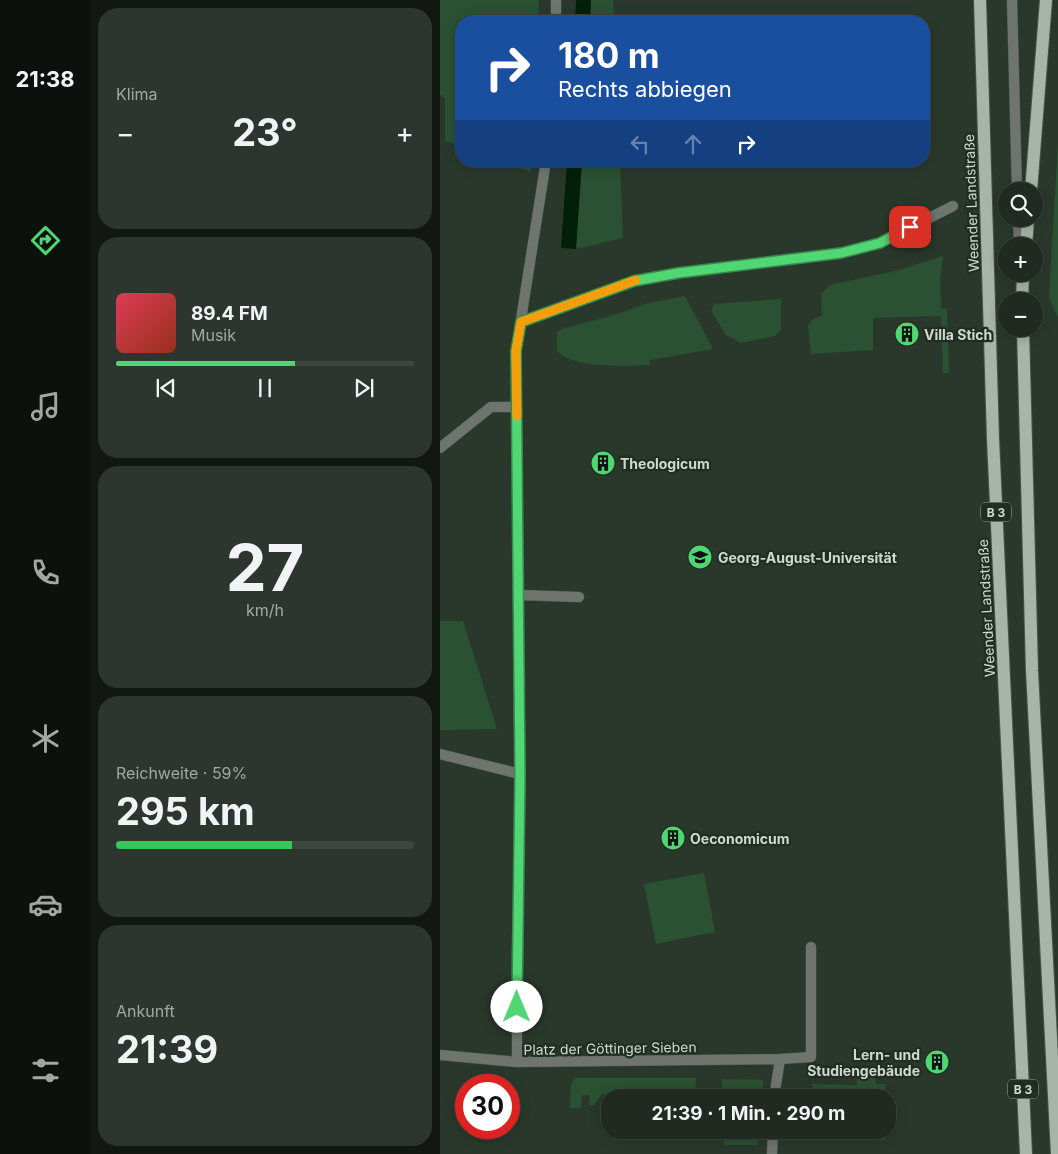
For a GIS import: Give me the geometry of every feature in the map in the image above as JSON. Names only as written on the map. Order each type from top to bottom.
[{"type":"main road","name":"Weender Landstraße","points":[[980,0],[993,449],[1026,1154]]},
{"type":"main road","points":[[1032,182],[1046,0]]},
{"type":"main road","name":"B 3","points":[[1023,337],[1032,671],[1057,1154]]},
{"type":"street","points":[[556,0],[556,15]]},
{"type":"street","points":[[1012,0],[1017,182]]},
{"type":"street","points":[[517,1062],[520,774],[516,351],[545,167]]},
{"type":"street","points":[[521,322],[634,281],[678,273],[841,253],[880,243],[953,206]]},
{"type":"street","points":[[440,448],[491,407],[517,407]]},
{"type":"street","points":[[519,595],[579,597]]},
{"type":"street","points":[[440,754],[520,774]]},
{"type":"street","name":"Platz der Göttinger Sieben","points":[[440,1055],[517,1062],[810,1057],[811,947]]},
{"type":"street","points":[[775,1089],[780,1058]]},
{"type":"street","points":[[772,1154],[773,1139]]},
{"type":"shaded area","points":[[440,0],[539,0],[538,15],[455,15],[455,144],[445,141],[445,98],[440,95]]},
{"type":"shaded area","points":[[576,0],[591,0],[590,15],[575,15]]},
{"type":"shaded area","points":[[591,0],[613,0],[614,15],[590,15]]},
{"type":"shaded area","points":[[1058,143],[1058,318],[1049,297]]},
{"type":"shaded area","points":[[516,167],[531,167],[531,172]]},
{"type":"shaded area","points":[[567,167],[582,167],[576,249],[561,248]]},
{"type":"shaded area","points":[[582,167],[620,167],[623,238],[576,249]]},
{"type":"shaded area","points":[[943,256],[940,281],[941,309],[947,309],[949,373],[943,373],[941,316],[873,318],[873,350],[811,354],[808,325],[814,318],[822,316],[821,294],[830,285],[895,271]]},
{"type":"shaded area","points":[[685,296],[713,349],[650,360],[650,365],[628,366],[588,364],[565,357],[557,351],[557,332],[565,328],[624,312],[645,304]]},
{"type":"shaded area","points":[[781,299],[781,329],[775,336],[741,343],[726,335],[711,311],[714,304]]},
{"type":"shaded area","points":[[440,621],[463,621],[497,729],[440,730]]},
{"type":"shaded area","points":[[704,873],[715,932],[656,944],[644,884]]},
{"type":"shaded area","points":[[575,1078],[696,1078],[695,1089],[601,1089],[601,1095],[594,1105],[589,1105],[590,1095],[582,1095],[581,1108],[570,1108],[571,1084]]},
{"type":"shaded area","points":[[875,1078],[876,1084],[885,1084],[885,1089],[812,1089],[812,1084],[857,1085],[857,1079]]},
{"type":"shaded area","points":[[722,1079],[763,1080],[763,1089],[722,1089]]},
{"type":"shaded area","points":[[724,1139],[758,1139],[758,1145],[724,1145]]},
{"type":"shaded area","points":[[813,1139],[885,1139],[885,1140]]},
{"type":"slow traffic","points":[[517,416],[516,351],[521,322],[636,280]]},
{"type":"place","name":"Villa Stich","points":[[907,334]]},
{"type":"place","name":"Theologicum","points":[[603,463]]},
{"type":"place","name":"Georg-August-Universität","points":[[700,557]]},
{"type":"place","name":"Oeconomicum","points":[[673,838]]},
{"type":"place","name":"Lern- und Studiengebäude","points":[[937,1062]]},
{"type":"route","points":[[517,1007],[520,774],[516,351],[521,322],[634,281],[678,273],[841,253],[880,243],[910,227]]}]
